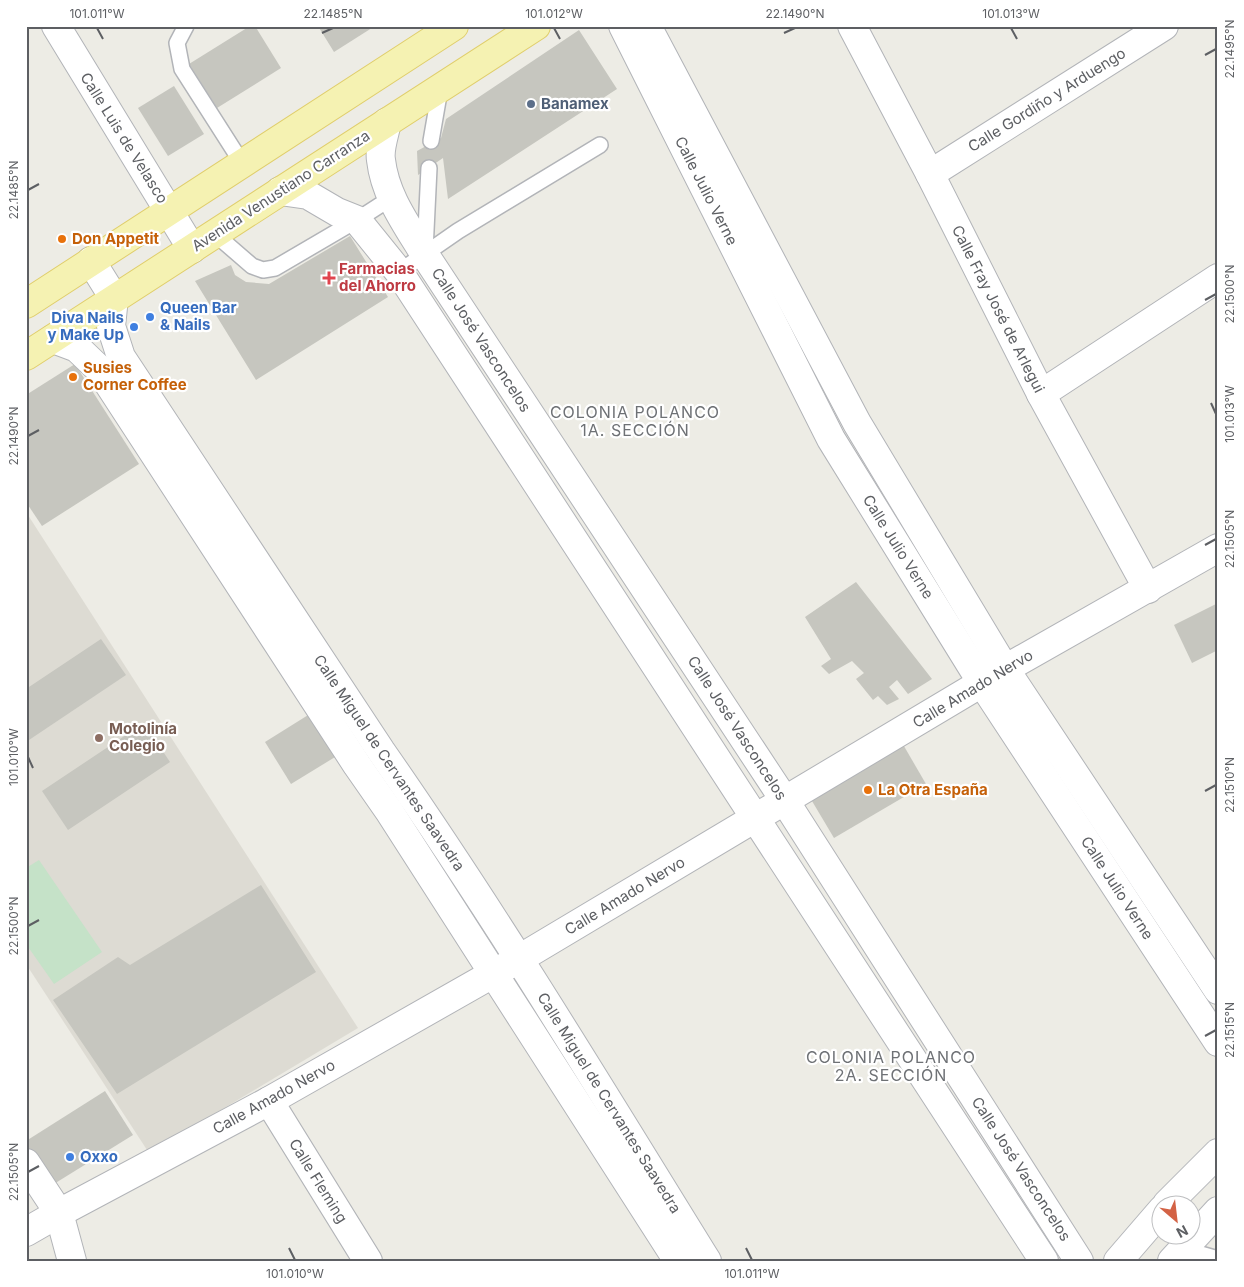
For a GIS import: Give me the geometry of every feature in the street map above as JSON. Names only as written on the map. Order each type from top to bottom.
[{"type":"main road","name":"Avenida Venustiano Carranza","points":[[26,356],[536,26]]},
{"type":"main road","points":[[26,304],[446,28]]},
{"type":"street","name":"Calle Luis de Velasco","points":[[56,26],[192,249]]},
{"type":"street","name":"Calle Julio Verne","points":[[623,26],[745,240],[842,397],[1005,669],[1218,990]]},
{"type":"street","name":"Calle Julio Verne","points":[[647,26],[745,240],[816,410],[831,439],[982,683],[1218,1042]]},
{"type":"street","name":"Calle Fray José de Arlegui","points":[[852,26],[930,174],[1041,394],[1148,589]]},
{"type":"street","name":"Calle Gordiño y Arduengo","points":[[930,174],[1164,26]]},
{"type":"street","name":"Calle José Vasconcelos","points":[[386,122],[380,159],[391,198],[425,255],[785,801],[1079,1261]]},
{"type":"street","name":"Calle José Vasconcelos","points":[[280,191],[308,195],[336,212],[357,220],[399,272],[1044,1261]]},
{"type":"street","points":[[91,261],[114,298]]},
{"type":"street","points":[[1041,394],[1218,278]]},
{"type":"street","name":"Calle Miguel de Cervantes Saavedra","points":[[114,298],[111,326],[121,357],[414,798],[518,959],[576,1051],[604,1121]]},
{"type":"street","name":"Calle Miguel de Cervantes Saavedra","points":[[53,339],[77,348],[99,369],[357,765],[389,811],[552,1065],[604,1121],[671,1226],[708,1261]]},
{"type":"street","points":[[816,410],[842,397]]},
{"type":"street","points":[[497,422],[526,407]]},
{"type":"street","name":"Calle Amado Nervo","points":[[26,1232],[269,1101],[518,959],[1005,669],[1218,548]]},
{"type":"street","points":[[623,616],[652,598]]},
{"type":"street","points":[[323,713],[346,698]]},
{"type":"street","points":[[357,765],[381,751]]},
{"type":"street","points":[[1042,774],[1065,759]]},
{"type":"street","points":[[389,811],[414,798]]},
{"type":"street","points":[[1068,814],[1092,800]]},
{"type":"street","points":[[786,866],[814,847]]},
{"type":"street","points":[[1143,929],[1167,913]]},
{"type":"street","points":[[857,975],[886,959]]},
{"type":"street","points":[[552,1065],[576,1051]]},
{"type":"street","points":[[938,1098],[965,1082]]},
{"type":"street","name":"Calle Fleming","points":[[269,1101],[368,1261]]},
{"type":"street","points":[[1177,1194],[1218,1153]]},
{"type":"street","points":[[26,1163],[59,1213],[72,1261]]},
{"type":"street","points":[[1177,1255],[1218,1211]]},
{"type":"street","points":[[1118,1261],[1152,1222]]},
{"type":"street","name":"Calle Miguel de Cervantes Saavedra","points":[[671,1226],[678,1261]]},
{"type":"lane","points":[[186,26],[177,43],[182,69],[242,163]]},
{"type":"lane","points":[[431,141],[440,88]]},
{"type":"lane","points":[[399,272],[458,231],[600,145]]},
{"type":"lane","points":[[425,255],[429,168]]},
{"type":"lane","points":[[215,234],[252,266],[262,270],[275,268],[391,198]]},
{"type":"lane","points":[[1177,1255],[1218,1259]]},
{"type":"shaded area","name":"Motolinía Colegio","points":[[26,512],[358,1028],[149,1153],[26,964]]},
{"type":"green space","points":[[39,860],[102,952],[54,984],[26,944],[26,868]]},
{"type":"building","points":[[250,26],[255,26],[281,68],[217,108],[189,64]]},
{"type":"building","points":[[318,26],[375,26],[334,52]]},
{"type":"building","name":"Banamex","points":[[579,30],[617,89],[448,199],[443,158],[418,175],[417,151],[441,138],[446,119]]},
{"type":"building","points":[[174,86],[204,134],[168,156],[138,108]]},
{"type":"building","points":[[350,236],[388,297],[256,380],[195,281],[231,265],[235,275],[246,282],[269,284]]},
{"type":"building","points":[[75,364],[139,464],[42,526],[26,502],[26,395]]},
{"type":"building","points":[[856,582],[932,679],[908,694],[897,680],[889,687],[899,699],[887,705],[878,696],[873,700],[856,679],[864,673],[852,661],[829,674],[821,666],[831,659],[805,617]]},
{"type":"building","points":[[1218,603],[1218,650],[1192,663],[1174,625]]},
{"type":"building","points":[[101,639],[126,675],[26,742],[26,689]]},
{"type":"building","points":[[313,712],[340,754],[291,784],[265,742]]},
{"type":"building","points":[[144,723],[170,762],[68,830],[42,791]]},
{"type":"building","name":"La Otra España","points":[[901,741],[926,784],[834,838],[809,796]]},
{"type":"building","points":[[261,885],[316,972],[117,1094],[53,1000],[118,957],[130,965]]},
{"type":"building","points":[[105,1091],[133,1135],[49,1187],[26,1151],[26,1141]]},
{"type":"place","name":"Banamex","points":[[531,104]]},
{"type":"place","name":"Don Appetit","points":[[62,239]]},
{"type":"place","name":"Farmacias del Ahorro","points":[[329,278]]},
{"type":"place","name":"Queen Bar & Nails","points":[[150,317]]},
{"type":"place","name":"Diva Nails y Make Up","points":[[134,327]]},
{"type":"place","name":"Susies Corner Coffee","points":[[73,377]]},
{"type":"place","name":"Motolinía Colegio","points":[[99,738]]},
{"type":"place","name":"La Otra España","points":[[868,790]]},
{"type":"place","name":"Oxxo","points":[[70,1157]]},
{"type":"district","name":"COLONIA POLANCO 1A. SECCIÓN","points":[[635,421]]},
{"type":"district","name":"COLONIA POLANCO 2A. SECCIÓN","points":[[891,1066]]}]
